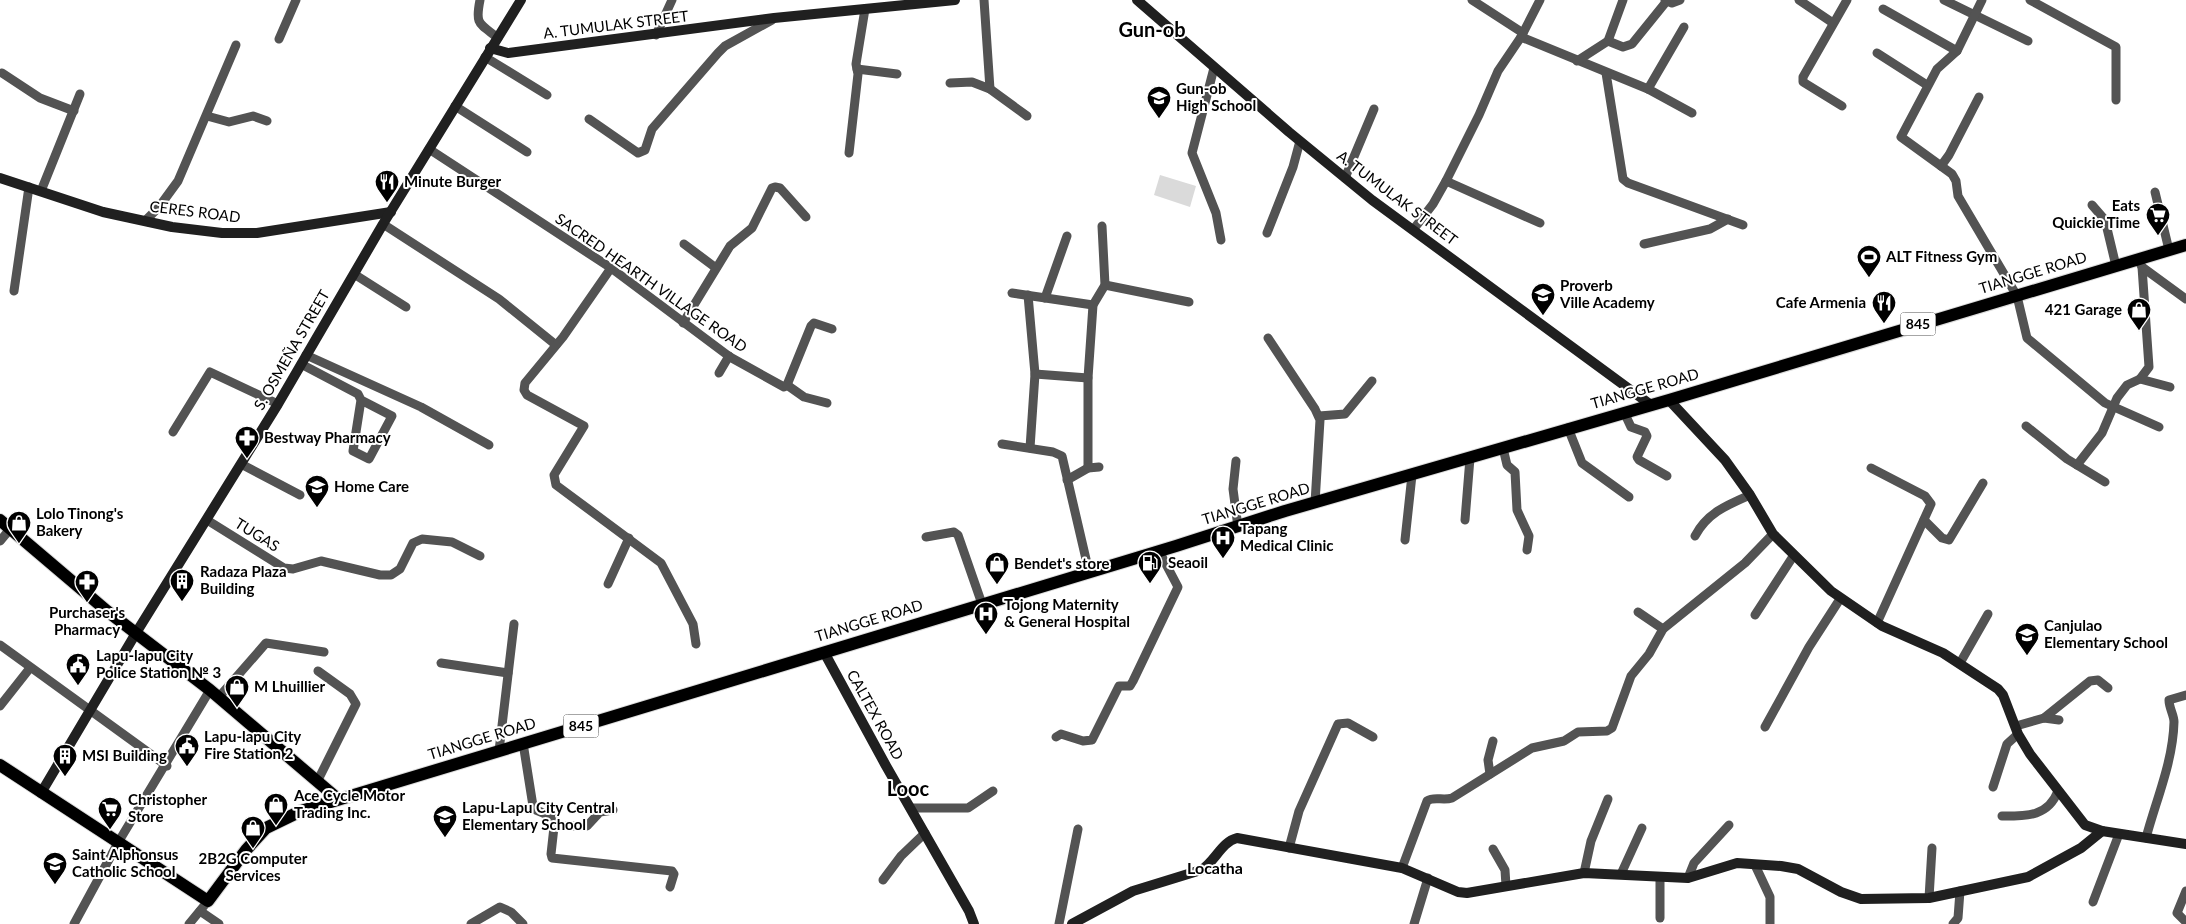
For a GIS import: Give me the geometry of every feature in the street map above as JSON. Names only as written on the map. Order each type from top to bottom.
[{"type":"main road","name":"TIANGGE ROAD","points":[[204,906],[246,850],[266,828],[301,812],[338,799],[1315,503],[1669,400],[2116,266],[2140,263],[2169,250],[2186,245]]},
{"type":"main road","points":[[0,520],[107,612],[136,632],[214,694],[318,780],[338,799]]},
{"type":"main road","points":[[0,765],[41,793],[119,841],[204,906]]},
{"type":"street","points":[[279,39],[296,0]]},
{"type":"street","points":[[480,0],[476,17],[479,23],[498,38]]},
{"type":"street","name":"S. OSMEÑA STREET","points":[[41,793],[136,632],[278,404],[383,224],[521,0]]},
{"type":"street","points":[[656,35],[672,0]]},
{"type":"street","name":"A. TUMULAK STREET","points":[[488,53],[508,53],[656,35],[774,18],[954,0]]},
{"type":"street","points":[[984,0],[990,90]]},
{"type":"street","name":"A. TUMULAK STREET","points":[[1137,0],[1344,178],[1650,405]]},
{"type":"street","points":[[1472,0],[1522,35],[1577,61],[1648,89],[1692,113]]},
{"type":"street","points":[[1413,230],[1433,204],[1446,181],[1480,115],[1498,71],[1522,35],[1540,0]]},
{"type":"street","points":[[1577,61],[1608,41],[1623,0]]},
{"type":"street","points":[[1608,41],[1623,48],[1632,44],[1666,1],[1680,0]]},
{"type":"street","points":[[1798,0],[1833,23]]},
{"type":"street","points":[[1842,106],[1804,82],[1803,77],[1847,0]]},
{"type":"street","points":[[1944,0],[2028,41]]},
{"type":"street","points":[[1982,0],[1957,51],[1937,69],[1901,137],[1941,166],[1956,181],[1958,196],[2016,296],[2027,338],[2112,407],[2159,427]]},
{"type":"street","points":[[2030,0],[2116,47],[2116,100]]},
{"type":"street","points":[[849,153],[856,64],[865,9]]},
{"type":"street","points":[[1883,9],[1957,51]]},
{"type":"street","points":[[589,119],[638,153],[642,152],[647,148],[652,129],[718,53],[725,46],[774,18]]},
{"type":"street","points":[[1648,89],[1684,27]]},
{"type":"street","points":[[145,221],[174,188],[207,116],[218,85],[236,45]]},
{"type":"street","points":[[488,53],[547,95]]},
{"type":"street","points":[[1877,53],[1927,85]]},
{"type":"street","points":[[1214,68],[1192,153],[1216,213],[1221,240]]},
{"type":"street","points":[[857,70],[897,74]]},
{"type":"street","points":[[1606,72],[1624,179],[1743,225]]},
{"type":"street","points":[[2,73],[40,98],[74,111]]},
{"type":"street","points":[[950,83],[972,82],[990,90],[1027,116]]},
{"type":"street","points":[[41,191],[80,94]]},
{"type":"street","points":[[1941,166],[1949,155],[1979,97]]},
{"type":"street","points":[[455,106],[527,152]]},
{"type":"street","points":[[1344,178],[1374,109]]},
{"type":"street","points":[[207,116],[229,122],[253,116],[267,121]]},
{"type":"street","points":[[1267,233],[1293,167],[1300,141]]},
{"type":"street","name":"SACRED HEARTH VILLAGE ROAD","points":[[429,149],[611,268],[682,323],[729,356],[779,385],[784,387],[787,385],[804,397],[828,403]]},
{"type":"street","name":"CERES ROAD","points":[[0,178],[103,212],[194,230],[241,234],[391,212]]},
{"type":"street","points":[[1446,181],[1540,223]]},
{"type":"street","points":[[682,323],[730,246],[752,228],[772,188],[775,186],[780,188],[806,217]]},
{"type":"street","points":[[14,291],[29,187]]},
{"type":"street","points":[[2155,192],[2169,250]]},
{"type":"street","points":[[2092,205],[2105,220],[2116,266]]},
{"type":"street","points":[[1644,244],[1710,229],[1728,219]]},
{"type":"street","points":[[383,224],[498,299],[556,345]]},
{"type":"street","points":[[1088,468],[1088,378],[1093,305],[1105,284],[1102,226]]},
{"type":"street","points":[[1045,298],[1067,236]]},
{"type":"street","points":[[684,244],[716,268]]},
{"type":"street","points":[[2140,263],[2186,299]]},
{"type":"street","points":[[2077,465],[2102,433],[2112,407],[2127,385],[2140,379],[2149,366],[2140,263]]},
{"type":"street","points":[[611,268],[556,345],[525,383],[524,390],[527,395],[584,426],[554,474],[556,485],[654,556],[668,572],[693,624],[696,644]]},
{"type":"street","points":[[354,274],[406,307]]},
{"type":"street","points":[[1105,284],[1189,302]]},
{"type":"street","points":[[1012,293],[1093,305]]},
{"type":"street","points":[[1028,295],[1035,374],[1030,448]]},
{"type":"street","points":[[787,385],[811,326],[814,324],[832,330]]},
{"type":"street","points":[[1268,338],[1319,416],[1315,503]]},
{"type":"street","points":[[719,373],[729,356]]},
{"type":"street","points":[[304,359],[358,394],[361,400],[353,451],[369,459],[392,416],[361,400]]},
{"type":"street","points":[[304,359],[421,407],[489,445]]},
{"type":"street","points":[[173,432],[210,372],[278,404]]},
{"type":"street","points":[[1035,374],[1088,378]]},
{"type":"street","points":[[2140,379],[2170,386]]},
{"type":"street","points":[[1319,416],[1345,414],[1372,381]]},
{"type":"street","points":[[1669,400],[1725,460],[1750,495],[1773,534],[1840,599],[1877,623],[1944,653],[2004,695],[2017,730],[2058,791],[2085,825],[2102,831],[2186,844]]},
{"type":"street","points":[[1624,412],[1632,427],[1645,432],[1648,436],[1637,457],[1639,460],[1668,476]]},
{"type":"street","points":[[2026,426],[2041,440],[2105,482]]},
{"type":"street","points":[[1568,428],[1582,463],[1629,497]]},
{"type":"street","points":[[1002,444],[1060,454],[1089,572]]},
{"type":"street","points":[[1503,448],[1507,465],[1515,472],[1517,510],[1528,531],[1529,541],[1527,550]]},
{"type":"street","points":[[1465,520],[1470,458]]},
{"type":"street","points":[[1236,461],[1233,489],[1238,527]]},
{"type":"street","points":[[241,464],[300,496]]},
{"type":"street","points":[[1067,480],[1088,468],[1099,467]]},
{"type":"street","points":[[1871,468],[1925,496],[1931,504],[1877,623]]},
{"type":"street","points":[[1405,540],[1412,475]]},
{"type":"street","points":[[1924,520],[1942,538],[1949,540],[1983,482]]},
{"type":"street","points":[[1695,536],[1699,528],[1718,509],[1750,495]]},
{"type":"street","name":"TUGAS","points":[[207,520],[284,568],[293,569],[321,561],[380,575],[391,575],[400,569],[414,543],[422,539],[452,542],[480,556]]},
{"type":"street","points":[[0,542],[10,529]]},
{"type":"street","points":[[926,537],[956,533],[973,573],[982,604]]},
{"type":"street","points":[[1402,868],[1427,801],[1430,798],[1445,800],[1452,798],[1540,744],[1564,741],[1578,732],[1607,731],[1612,728],[1631,676],[1649,654],[1663,629],[1745,563],[1773,534]]},
{"type":"street","points":[[608,584],[629,538]]},
{"type":"street","points":[[1056,737],[1061,734],[1083,741],[1092,740],[1119,686],[1130,686],[1133,681],[1178,587],[1158,551]]},
{"type":"street","points":[[1756,615],[1794,555]]},
{"type":"street","points":[[1765,728],[1809,647],[1840,599]]},
{"type":"street","points":[[1638,612],[1663,629]]},
{"type":"street","points":[[1960,663],[1988,614]]},
{"type":"street","points":[[499,751],[514,624]]},
{"type":"street","points":[[74,924],[119,841],[214,694],[266,643],[324,652]]},
{"type":"street","points":[[0,645],[167,766]]},
{"type":"street","name":"CALTEX ROAD","points":[[824,652],[969,911],[974,924]]},
{"type":"street","points":[[442,663],[508,673]]},
{"type":"street","points":[[0,706],[30,668]]},
{"type":"street","points":[[318,671],[350,694],[356,704],[335,751],[318,780]]},
{"type":"street","points":[[1993,788],[2007,744],[2017,730],[2044,718],[2090,681],[2098,680],[2108,688]]},
{"type":"street","points":[[2146,838],[2171,747],[2174,720],[2169,700],[2186,695]]},
{"type":"street","points":[[2044,718],[2059,720]]},
{"type":"street","points":[[1289,848],[1299,811],[1338,724],[1348,723],[1372,737]]},
{"type":"street","points":[[1490,774],[1488,760],[1493,742]]},
{"type":"street","points":[[523,743],[533,806],[536,810],[554,816],[555,826],[550,854],[552,858],[672,871],[674,874],[670,887]]},
{"type":"street","points":[[910,808],[968,808],[993,791]]},
{"type":"street","points":[[2002,816],[2037,814],[2050,807],[2058,791]]},
{"type":"street","points":[[1584,873],[1591,841],[1608,799]]},
{"type":"street","points":[[555,826],[587,826],[600,812],[613,810]]},
{"type":"street","points":[[1688,878],[1694,863],[1729,826]]},
{"type":"street","points":[[1621,874],[1642,828]]},
{"type":"street","points":[[1059,924],[1078,829]]},
{"type":"street","points":[[1072,924],[1133,891],[1209,866],[1228,841],[1234,839],[1402,868],[1458,892],[1467,893],[1584,873],[1688,878],[1736,863],[1798,869],[1841,892],[1861,899],[1928,898],[2028,877],[2081,848],[2102,831]]},
{"type":"street","points":[[883,880],[901,856],[925,833]]},
{"type":"street","points":[[2093,902],[2119,834]]},
{"type":"street","points":[[1928,898],[1932,848]]},
{"type":"street","points":[[1493,849],[1505,870],[1506,886]]},
{"type":"street","points":[[1755,865],[1770,897],[1770,924]]},
{"type":"street","points":[[1414,924],[1428,878]]},
{"type":"street","points":[[1660,878],[1660,918]]},
{"type":"street","points":[[1956,923],[1952,916],[1958,904],[1960,891]]},
{"type":"street","points":[[2186,891],[2177,913],[2186,922]]},
{"type":"street","points":[[189,924],[204,906],[219,924]]},
{"type":"street","points":[[471,924],[500,907],[511,912],[523,924]]},
{"type":"shaded area","points":[[1160,175],[1196,186],[1190,207],[1154,195]]},
{"type":"place","name":"Gun-ob High School","points":[[1159,119]]},
{"type":"place","name":"Minute Burger","points":[[387,203]]},
{"type":"place","name":"Eats Quickie Time","points":[[2158,236]]},
{"type":"place","name":"ALT Fitness Gym","points":[[1869,278]]},
{"type":"place","name":"Proverb Ville Academy","points":[[1543,316]]},
{"type":"place","name":"Cafe Armenia","points":[[1884,324]]},
{"type":"place","name":"421 Garage","points":[[2139,331]]},
{"type":"place","name":"Bestway Pharmacy","points":[[247,459]]},
{"type":"place","name":"Home Care","points":[[317,508]]},
{"type":"place","name":"Lolo Tinong's Bakery","points":[[19,544]]},
{"type":"place","name":"Tapang Medical Clinic","points":[[1223,559]]},
{"type":"place","name":"Seaoil","points":[[1150,584]]},
{"type":"place","name":"Bendet's store","points":[[997,585]]},
{"type":"place","name":"Radaza Plaza Building","points":[[182,602]]},
{"type":"place","name":"Purchaser's Pharmacy","points":[[87,603]]},
{"type":"place","name":"Tojong Maternity & General Hospital","points":[[986,635]]},
{"type":"place","name":"Canjulao Elementary School","points":[[2027,656]]},
{"type":"place","name":"Lapu-lapu City Police Station № 3","points":[[78,686]]},
{"type":"place","name":"M Lhuillier","points":[[237,708]]},
{"type":"place","name":"Lapu-lapu City Fire Station 2","points":[[187,767]]},
{"type":"place","name":"MSI Building","points":[[65,777]]},
{"type":"place","name":"Ace Cycle Motor Trading Inc.","points":[[276,826]]},
{"type":"place","name":"Christopher Store","points":[[110,830]]},
{"type":"place","name":"Lapu-Lapu City Central Elementary School","points":[[445,838]]},
{"type":"place","name":"2B2G Computer Services","points":[[253,849]]},
{"type":"place","name":"Saint Alphonsus Catholic School","points":[[55,885]]},
{"type":"district","name":"Gun-ob","points":[[1152,30]]},
{"type":"district","name":"Looc","points":[[908,789]]},
{"type":"district","name":"Locatha","points":[[1215,868]]}]
